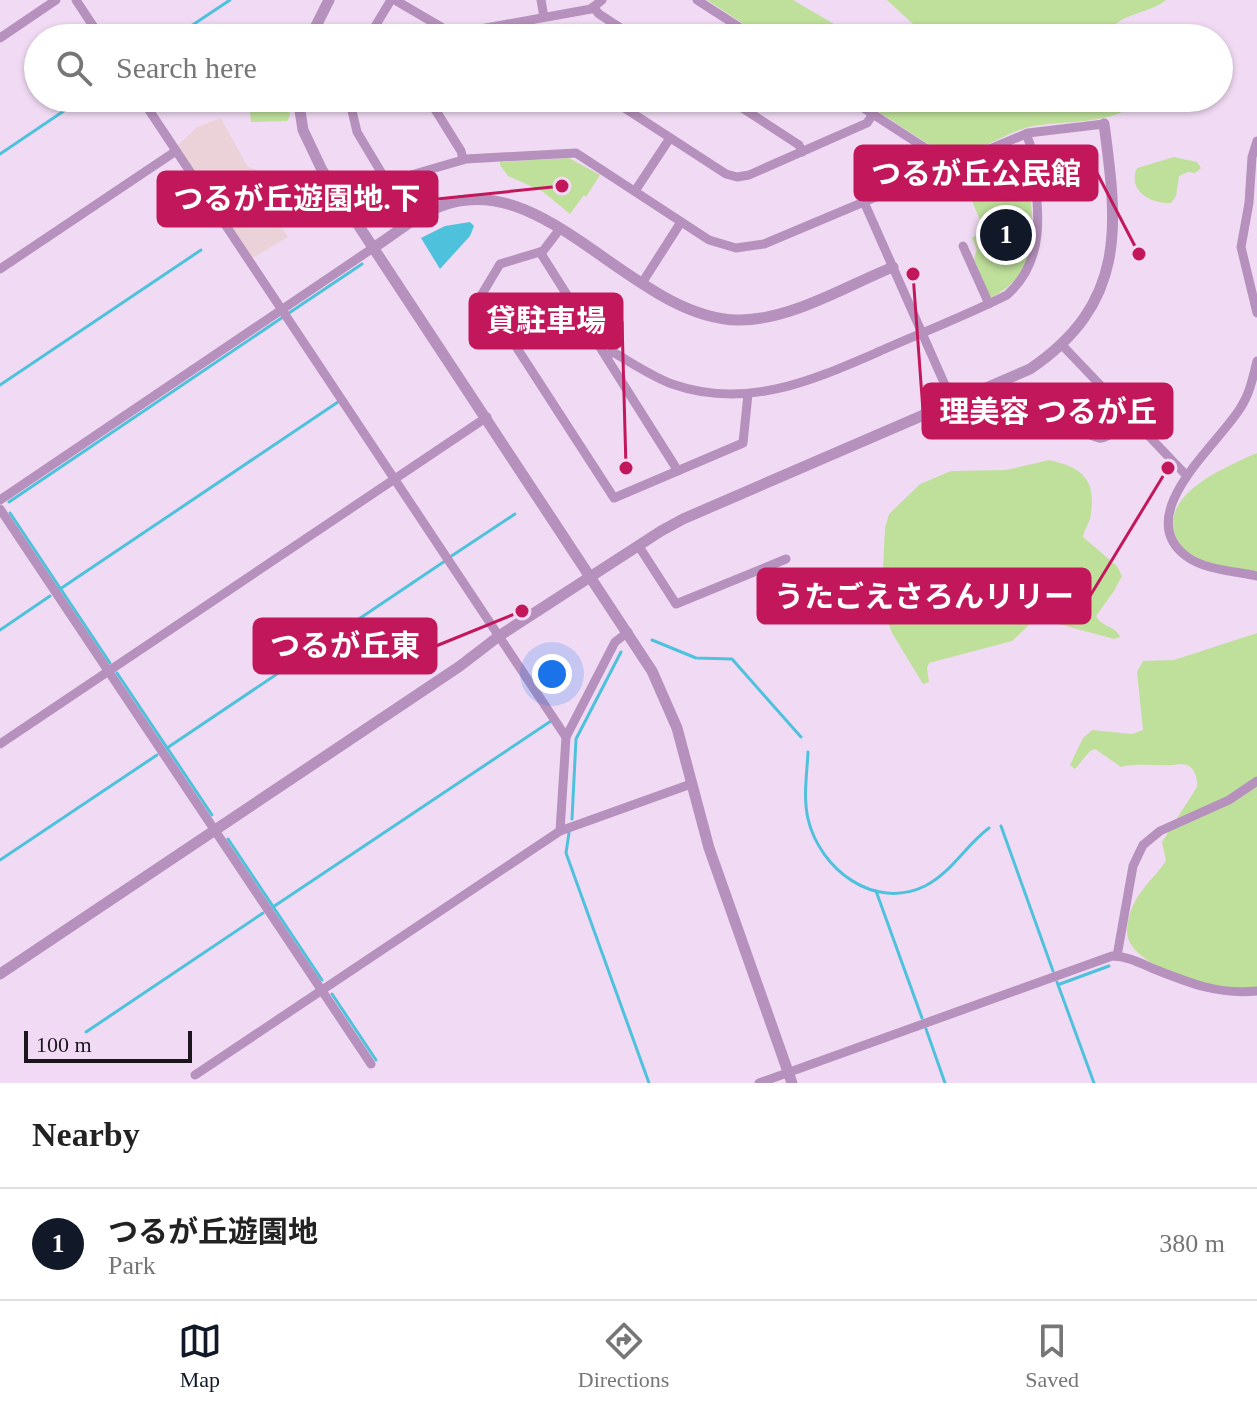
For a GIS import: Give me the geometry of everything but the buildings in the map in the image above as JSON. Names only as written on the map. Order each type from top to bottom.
[{"type":"street","points":[[0,38],[56,0]]},
{"type":"street","points":[[76,0],[92,24]]},
{"type":"street","points":[[317,24],[329,0]]},
{"type":"street","points":[[377,24],[393,0],[432,24]]},
{"type":"street","points":[[541,0],[544,17]]},
{"type":"street","points":[[510,24],[593,7],[602,0]]},
{"type":"street","points":[[697,0],[734,24]]},
{"type":"street","points":[[593,7],[614,24]]},
{"type":"street","points":[[150,112],[566,737]]},
{"type":"street","points":[[300,112],[303,130],[314,157],[652,671],[670,709],[716,870],[790,1078]]},
{"type":"street","points":[[0,974],[638,545],[683,519],[1030,369],[1062,345],[1095,300],[1112,248],[1115,211],[1104,124],[1026,134],[755,247],[736,248],[717,243],[681,222],[576,153],[463,159],[387,182],[357,132],[352,112]]},
{"type":"street","points":[[437,112],[463,159]]},
{"type":"street","points":[[636,112],[670,138],[726,174],[737,177],[749,175],[867,123],[873,114]]},
{"type":"street","points":[[748,112],[799,145],[802,152]]},
{"type":"street","points":[[870,112],[939,157],[944,169]]},
{"type":"street","points":[[606,356],[613,352],[654,376],[710,393],[748,394],[781,389],[812,380],[1007,295],[1023,278],[1037,244],[1038,220],[1030,144],[1026,134]]},
{"type":"street","points":[[635,191],[670,138]]},
{"type":"street","points":[[1257,141],[1252,157],[1249,203],[1241,247],[1257,313]]},
{"type":"street","points":[[0,269],[176,151]]},
{"type":"street","points":[[0,500],[284,314],[373,248],[431,210],[466,200],[491,200],[516,205],[673,302],[698,313],[725,319],[753,320],[794,309],[893,267]]},
{"type":"street","points":[[864,202],[953,403]]},
{"type":"street","points":[[642,283],[681,222]]},
{"type":"street","points":[[559,230],[540,252],[500,264],[482,294],[614,498],[743,443],[748,394]]},
{"type":"street","points":[[963,246],[989,304]]},
{"type":"street","points":[[540,252],[678,471]]},
{"type":"street","points":[[1062,345],[1186,475]]},
{"type":"street","points":[[1257,361],[1241,408],[1186,475],[1176,491],[1169,519],[1173,540],[1196,562],[1257,576]]},
{"type":"street","points":[[980,391],[989,414],[1020,410],[1050,413],[1065,418],[1098,438],[1107,437],[1129,415]]},
{"type":"street","points":[[0,744],[487,417]]},
{"type":"street","points":[[1,512],[371,1064]]},
{"type":"street","points":[[638,545],[676,604],[786,559]]},
{"type":"street","points":[[560,831],[566,737],[615,642],[628,632]]},
{"type":"street","points":[[1117,956],[1133,866],[1143,845],[1160,831],[1229,800],[1257,781]]},
{"type":"street","points":[[195,1075],[560,831],[691,784]]},
{"type":"street","points":[[759,1083],[790,1078],[1117,956],[1208,989],[1239,993],[1257,991]]},
{"type":"shaded area","points":[[221,118],[247,166],[278,180],[282,190],[267,206],[288,237],[251,259],[177,146],[197,127]]},
{"type":"green space","points":[[707,0],[793,0],[834,24],[744,24]]},
{"type":"green space","points":[[887,0],[1166,0],[1116,24],[913,24]]},
{"type":"green space","points":[[250,112],[289,112],[287,121],[251,122]]},
{"type":"green space","points":[[879,112],[1121,112],[1105,118],[1029,127],[961,154],[942,153]]},
{"type":"green space","points":[[1174,157],[1197,162],[1201,168],[1195,173],[1179,176],[1176,196],[1171,203],[1156,201],[1143,194],[1135,183],[1137,168]]},
{"type":"green space","points":[[569,158],[600,175],[570,214],[542,191],[508,176],[500,165],[500,162]]},
{"type":"green space","points":[[1027,171],[1032,226],[1027,259],[1007,287],[990,298],[974,259],[977,249],[972,238],[985,231],[971,199]]},
{"type":"green space","points":[[1257,453],[1257,572],[1215,564],[1189,553],[1174,531],[1174,517],[1179,504],[1201,482]]},
{"type":"green space","points":[[1049,460],[1080,472],[1090,486],[1092,506],[1083,537],[1117,566],[1122,576],[1096,616],[1120,637],[1114,639],[1040,619],[1012,641],[929,663],[929,682],[923,684],[892,633],[884,612],[885,528],[889,514],[920,484],[951,471],[1006,470]]},
{"type":"green space","points":[[1257,633],[1257,987],[1226,988],[1182,977],[1150,962],[1129,941],[1127,929],[1136,899],[1166,861],[1162,842],[1197,787],[1192,769],[1180,764],[1121,767],[1095,749],[1075,769],[1070,765],[1083,738],[1092,730],[1132,734],[1143,730],[1137,672],[1143,661],[1174,660]]},
{"type":"water","points":[[470,222],[474,226],[470,236],[440,269],[421,238],[445,226]]},
{"type":"waterway","points":[[194,24],[230,0]]},
{"type":"waterway","points":[[0,154],[62,112]]},
{"type":"waterway","points":[[0,385],[201,250]]},
{"type":"waterway","points":[[289,313],[362,264]]},
{"type":"waterway","points":[[9,502],[283,317]]},
{"type":"waterway","points":[[60,589],[338,402]]},
{"type":"waterway","points":[[10,513],[110,663]]},
{"type":"waterway","points":[[450,557],[515,514]]},
{"type":"waterway","points":[[167,748],[445,561]]},
{"type":"waterway","points":[[0,630],[50,596]]},
{"type":"waterway","points":[[652,640],[696,658],[732,659],[801,737]]},
{"type":"waterway","points":[[572,819],[576,739],[621,652]]},
{"type":"waterway","points":[[117,673],[212,815]]},
{"type":"waterway","points":[[273,907],[551,721]]},
{"type":"waterway","points":[[808,752],[806,802],[814,837],[837,869],[869,889],[887,893],[906,892],[925,886],[943,874],[989,828]]},
{"type":"waterway","points":[[0,860],[157,755]]},
{"type":"waterway","points":[[1001,826],[1053,971]]},
{"type":"waterway","points":[[569,833],[566,853],[649,1083]]},
{"type":"waterway","points":[[228,839],[322,980]]},
{"type":"waterway","points":[[876,891],[922,1018]]},
{"type":"waterway","points":[[86,1032],[263,913]]},
{"type":"waterway","points":[[1060,984],[1109,966]]},
{"type":"waterway","points":[[1057,982],[1094,1083]]},
{"type":"waterway","points":[[332,994],[376,1060]]},
{"type":"waterway","points":[[926,1029],[945,1083]]},
{"type":"place","name":"つるが丘遊園地.下","points":[[562,186]]},
{"type":"place","name":"つるが丘遊園地","points":[[1006,235]]},
{"type":"place","name":"つるが丘公民館","points":[[1139,254]]},
{"type":"place","name":"理美容 つるが丘","points":[[913,274]]},
{"type":"place","name":"貸駐車場","points":[[626,468]]},
{"type":"place","name":"うたごえさろんリリー","points":[[1168,468]]},
{"type":"place","name":"つるが丘東","points":[[522,611]]}]
